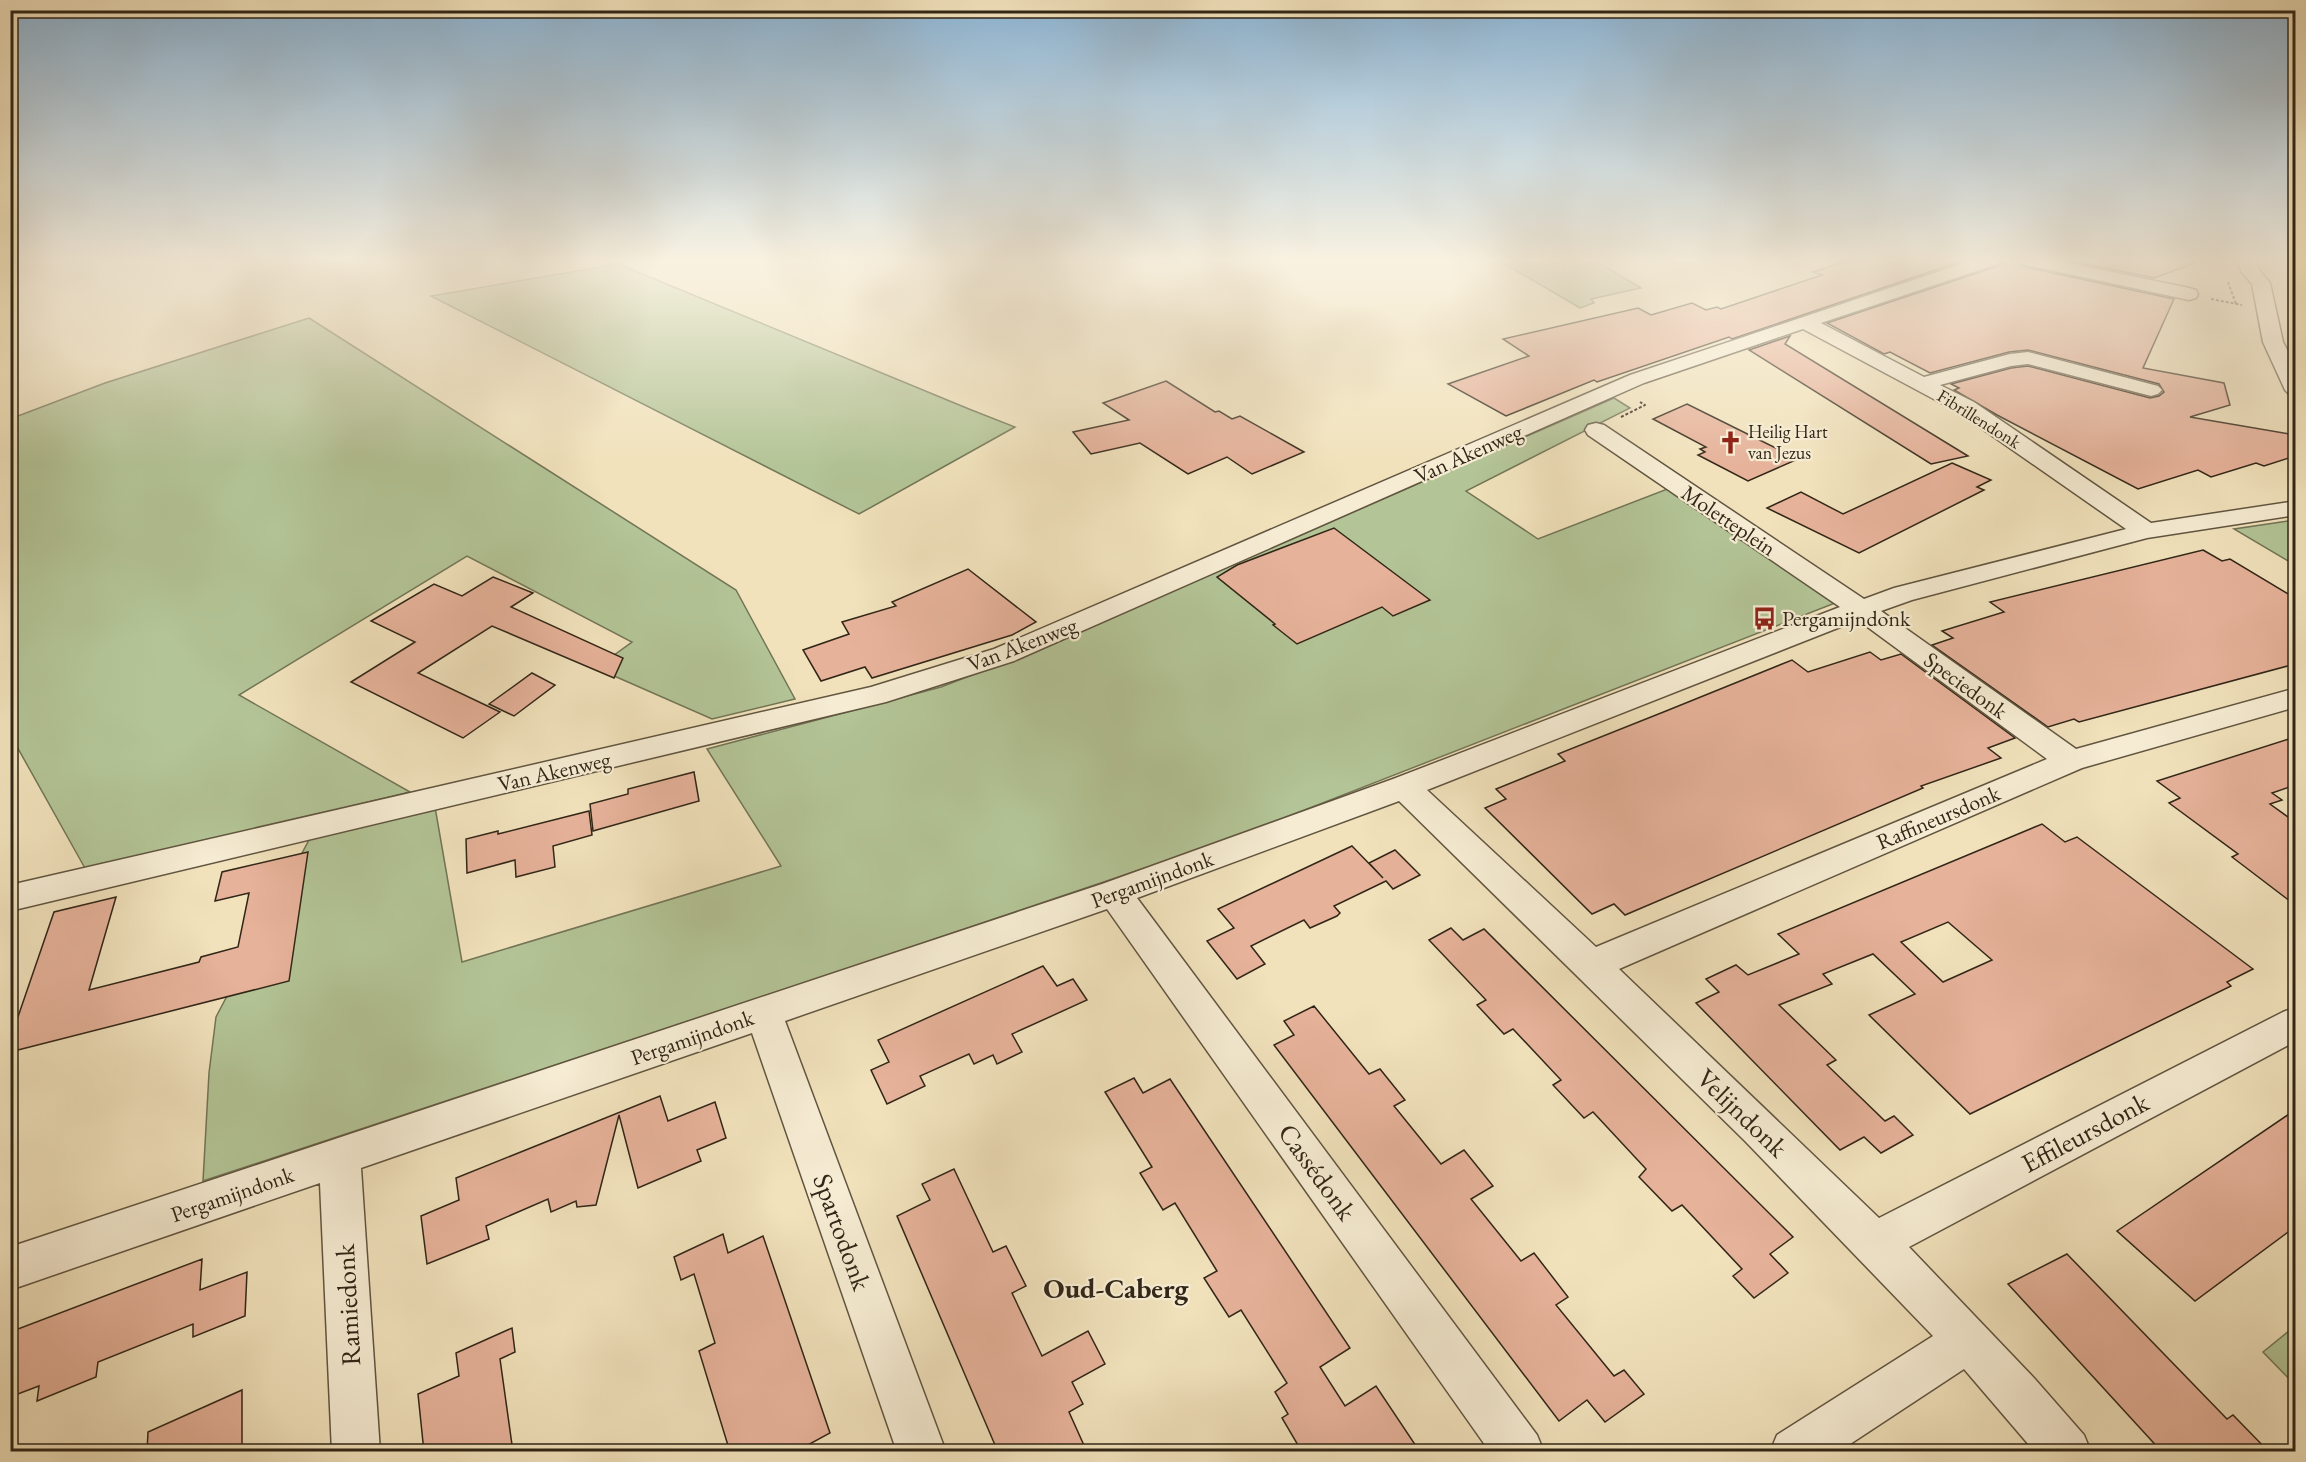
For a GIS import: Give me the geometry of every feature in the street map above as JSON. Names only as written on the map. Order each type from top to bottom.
[{"type":"street","name":"Van Akenweg","points":[[10,898],[876,695],[1004,655],[1637,380],[1786,328]]},
{"type":"street","name":"Fibrillendonk","points":[[1816,328],[1966,407],[2146,531]]},
{"type":"street","points":[[2270,328],[2273,342],[2295,390]]},
{"type":"street","points":[[1921,384],[2010,360],[2028,358],[2151,390]]},
{"type":"street","name":"Moletteplein","points":[[1596,430],[1862,609]]},
{"type":"street","name":"Pergamijndonk","points":[[10,1269],[1114,893],[1404,787],[1667,686],[1762,646],[1903,594],[2146,531],[2295,508]]},
{"type":"street","name":"Speciedonk","points":[[1862,609],[2071,761]]},
{"type":"street","name":"Raffineursdonk","points":[[1591,965],[2071,761],[2295,697]]},
{"type":"street","name":"Velijndonk","points":[[1404,787],[1591,965],[1874,1243],[1968,1340],[2067,1452]]},
{"type":"street","name":"Cassédonk","points":[[1114,893],[1520,1452]]},
{"type":"street","name":"Spartodonk","points":[[763,1012],[922,1452]]},
{"type":"street","name":"Effileursdonk","points":[[1874,1243],[2295,1023]]},
{"type":"street","name":"Ramiedonk","points":[[340,1158],[356,1452]]},
{"type":"street","points":[[1794,1452],[1968,1340]]},
{"type":"green space","points":[[277,328],[325,328],[736,590],[795,699],[712,719],[596,668],[632,642],[467,556],[239,695],[410,792],[86,870],[11,736],[10,419],[105,383]]},
{"type":"green space","points":[[494,328],[773,328],[1015,427],[859,514]]},
{"type":"green space","points":[[1614,398],[1630,408],[1466,491],[1538,539],[1675,486],[1835,603],[1225,841],[849,968],[203,1181],[209,1073],[216,1017],[310,838],[435,807],[462,962],[781,866],[707,749],[941,687],[1047,646]]},
{"type":"green space","points":[[2295,520],[2295,565],[2234,529]]},
{"type":"green space","points":[[2295,1326],[2295,1385],[2263,1352]]},
{"type":"building","points":[[1550,328],[1764,328],[1732,339],[1729,337],[1597,382],[1594,380],[1506,416],[1448,384],[1529,356],[1503,339]]},
{"type":"building","points":[[1837,328],[2161,328],[2143,368],[2224,383],[2230,405],[2190,417],[2295,435],[2295,456],[2264,466],[2256,463],[2211,477],[2198,470],[2138,489],[1997,415],[1954,390],[1959,388],[1951,384],[2011,368],[2028,366],[2150,398],[2164,392],[2159,384],[2028,350],[2009,352],[1930,373],[1890,352],[1884,354]]},
{"type":"building","points":[[1790,336],[1785,344],[1968,456],[1931,464],[1749,350]]},
{"type":"building","points":[[1166,381],[1215,412],[1219,411],[1232,419],[1240,416],[1304,452],[1252,474],[1227,457],[1188,474],[1140,443],[1091,454],[1073,432],[1129,420],[1103,403]]},
{"type":"building","name":"Heilig Hart van Jezus","points":[[1687,404],[1798,459],[1748,481],[1698,455],[1705,452],[1700,449],[1706,447],[1653,419]]},
{"type":"building","points":[[1952,463],[1991,480],[1977,487],[1984,490],[1859,553],[1767,508],[1801,492],[1843,514]]},
{"type":"building","points":[[1334,528],[1430,600],[1393,616],[1382,607],[1297,644],[1217,577],[1237,565]]},
{"type":"building","points":[[2203,550],[2222,561],[2230,559],[2295,598],[2295,664],[2079,722],[2074,719],[2048,727],[1932,645],[1953,638],[1942,631],[2004,612],[1990,602]]},
{"type":"building","points":[[968,569],[1036,622],[1012,635],[872,678],[865,667],[821,681],[803,650],[849,634],[842,622],[896,606],[892,602]]},
{"type":"building","points":[[493,577],[533,593],[511,607],[623,658],[614,678],[492,626],[418,673],[500,712],[463,738],[351,682],[415,642],[371,621],[434,584],[462,596]]},
{"type":"building","points":[[1870,652],[1881,660],[1901,654],[2015,738],[1988,748],[2001,758],[1921,786],[1923,788],[1625,915],[1614,904],[1592,914],[1485,808],[1506,799],[1496,789],[1565,761],[1558,754],[1792,660],[1808,672]]},
{"type":"building","points":[[532,673],[555,685],[514,716],[489,704]]},
{"type":"building","points":[[2295,737],[2295,785],[2272,793],[2282,800],[2270,804],[2295,822],[2295,905],[2232,857],[2238,854],[2169,803],[2180,798],[2157,781]]},
{"type":"building","points":[[694,772],[699,801],[593,831],[590,804],[628,794],[628,789]]},
{"type":"building","points":[[589,811],[592,835],[553,846],[555,867],[516,877],[515,860],[467,873],[466,839],[498,831],[498,834]]},
{"type":"building","points":[[2042,824],[2065,842],[2077,837],[2253,969],[2227,982],[2231,986],[1970,1114],[1869,1015],[1915,994],[1873,954],[1823,974],[1832,984],[1779,1005],[1836,1060],[1827,1065],[1885,1121],[1894,1116],[1913,1135],[1881,1153],[1864,1137],[1840,1150],[1696,1003],[1719,992],[1706,979],[1736,965],[1748,975],[1799,954],[1778,934]],"holes":[[[1948,922],[1992,960],[1943,982],[1901,942]]]},
{"type":"building","points":[[1352,846],[1383,878],[1369,863],[1395,850],[1420,875],[1393,889],[1386,881],[1334,906],[1340,913],[1337,916],[1310,928],[1304,920],[1251,946],[1265,964],[1237,979],[1207,941],[1234,928],[1218,909]]},
{"type":"building","points":[[308,852],[289,981],[10,1052],[10,1040],[54,912],[116,897],[89,990],[199,962],[201,957],[238,947],[249,893],[215,901],[222,872]]},
{"type":"building","points":[[1451,928],[1463,940],[1484,929],[1793,1237],[1770,1254],[1788,1273],[1754,1298],[1733,1276],[1742,1269],[1682,1205],[1672,1211],[1639,1177],[1646,1169],[1593,1112],[1584,1118],[1553,1085],[1561,1080],[1513,1029],[1504,1034],[1477,1005],[1486,1000],[1429,940]]},
{"type":"building","points":[[1043,966],[1057,986],[1073,979],[1087,1000],[1012,1034],[1022,1052],[997,1064],[993,1055],[974,1064],[969,1054],[920,1076],[925,1086],[887,1104],[871,1070],[889,1062],[878,1040]]},
{"type":"building","points":[[1314,1006],[1369,1074],[1380,1069],[1405,1100],[1394,1106],[1441,1164],[1464,1150],[1493,1186],[1471,1199],[1521,1261],[1534,1253],[1568,1297],[1556,1305],[1614,1376],[1624,1370],[1644,1394],[1605,1422],[1587,1400],[1559,1421],[1274,1045],[1294,1035],[1284,1021]]},
{"type":"building","points":[[1134,1078],[1143,1093],[1170,1079],[1350,1348],[1320,1367],[1345,1406],[1376,1386],[1420,1452],[1302,1452],[1282,1418],[1288,1414],[1275,1392],[1287,1383],[1241,1310],[1229,1317],[1204,1278],[1217,1271],[1175,1203],[1163,1210],[1140,1173],[1152,1167],[1105,1092]]},
{"type":"building","points":[[660,1096],[668,1121],[715,1102],[726,1138],[697,1150],[701,1161],[638,1188],[619,1115],[596,1205],[577,1207],[576,1201],[551,1212],[548,1199],[486,1226],[489,1239],[427,1264],[421,1216],[459,1200],[456,1178]]},
{"type":"building","points":[[2295,1110],[2295,1227],[2195,1301],[2117,1231]]},
{"type":"building","points":[[954,1169],[993,1252],[1006,1246],[1026,1286],[1012,1293],[1042,1356],[1088,1331],[1105,1364],[1072,1382],[1083,1404],[1069,1412],[1087,1452],[998,1452],[897,1216],[930,1200],[922,1184]]},
{"type":"building","points":[[723,1234],[728,1253],[763,1236],[830,1433],[795,1452],[730,1452],[699,1351],[715,1343],[694,1274],[681,1280],[674,1257]]},
{"type":"building","points":[[2067,1254],[2227,1419],[2233,1415],[2269,1452],[2162,1452],[2008,1284]]},
{"type":"building","points":[[202,1259],[200,1290],[247,1272],[245,1316],[193,1337],[193,1324],[98,1362],[96,1377],[37,1401],[39,1386],[10,1397],[10,1332]]},
{"type":"building","points":[[512,1328],[515,1352],[500,1359],[513,1452],[424,1452],[418,1394],[459,1376],[456,1353]]},
{"type":"building","points":[[242,1390],[242,1452],[147,1452],[148,1432]]},
{"type":"place","name":"Heilig Hart van Jezus","points":[[1730,442]]},
{"type":"place","name":"Pergamijndonk","points":[[1764,618]]},
{"type":"district","name":"Oud-Caberg","points":[[1116,1288]]}]
